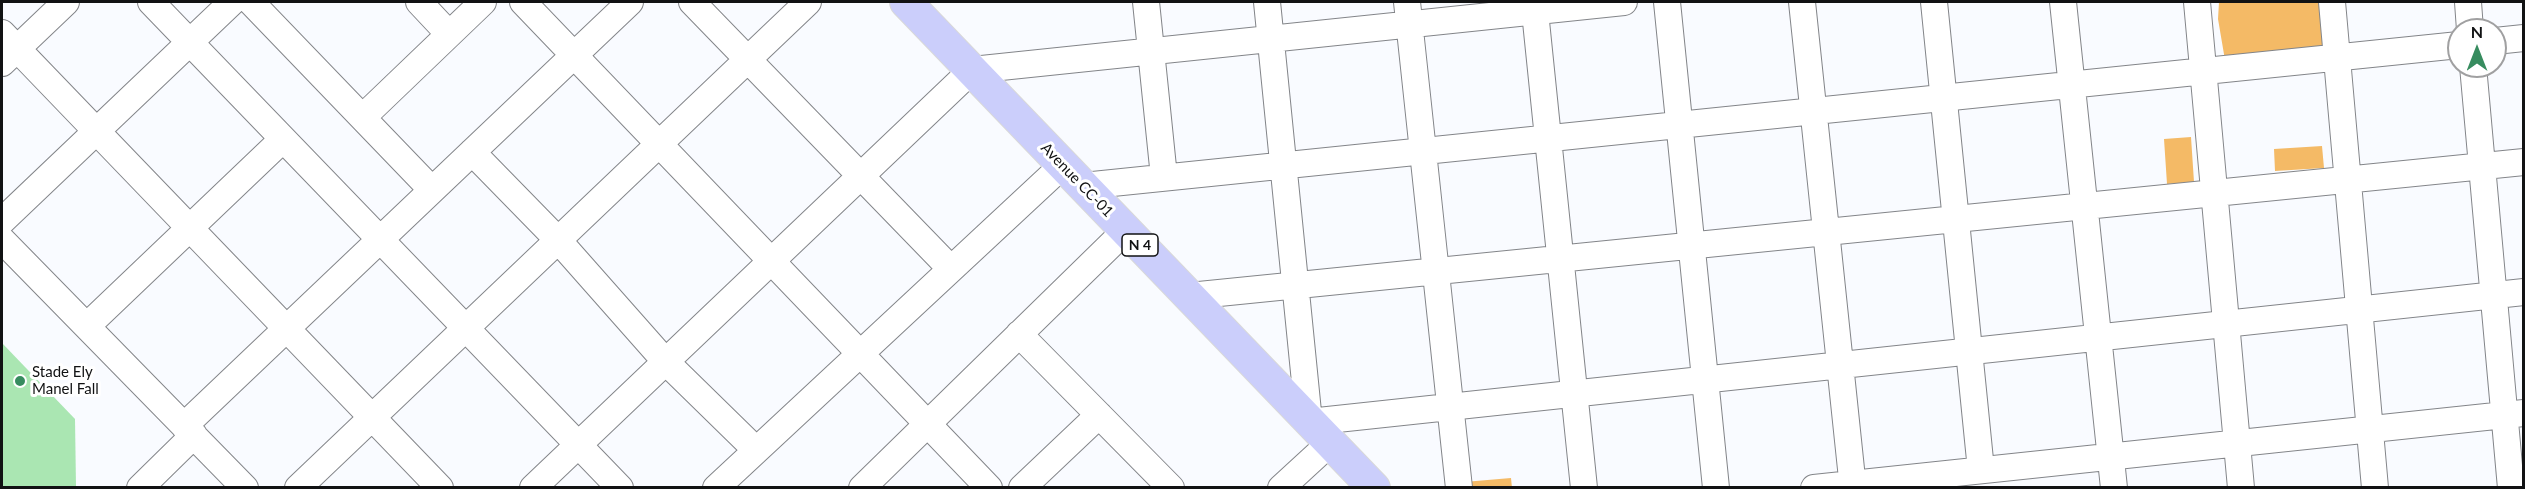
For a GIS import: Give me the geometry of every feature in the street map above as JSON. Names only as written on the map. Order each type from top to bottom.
[{"type":"main road","name":"Avenue CC-01","points":[[906,2],[1374,488]]},
{"type":"street","points":[[66,2],[7,48],[96,131],[440,488]]},
{"type":"street","points":[[151,2],[620,488]]},
{"type":"street","points":[[2,221],[232,2]]},
{"type":"street","points":[[251,2],[432,190]]},
{"type":"street","points":[[419,2],[449,34]]},
{"type":"street","points":[[363,117],[483,2]]},
{"type":"street","points":[[523,2],[988,488]]},
{"type":"street","points":[[140,488],[189,431],[287,328],[630,2]]},
{"type":"street","points":[[692,2],[951,269]]},
{"type":"street","points":[[298,488],[808,2]]},
{"type":"street","points":[[1146,2],[1164,177]]},
{"type":"street","points":[[1267,2],[1295,285],[1319,432],[1281,488]]},
{"type":"street","points":[[533,488],[972,70],[1271,38],[1409,13],[1623,2]]},
{"type":"street","points":[[1667,2],[1716,488]]},
{"type":"street","points":[[1802,2],[1853,485]]},
{"type":"street","points":[[1934,2],[1981,470]]},
{"type":"street","points":[[2064,2],[2114,488]]},
{"type":"street","points":[[2197,2],[2241,488]]},
{"type":"street","points":[[2332,2],[2375,488]]},
{"type":"street","points":[[2468,2],[2469,18]]},
{"type":"street","points":[[1535,6],[1584,488]]},
{"type":"street","points":[[1409,13],[1459,488]]},
{"type":"street","points":[[2507,40],[2523,38]]},
{"type":"street","points":[[717,488],[951,269],[1073,175],[1164,177],[2447,46]]},
{"type":"street","points":[[2474,78],[2494,295],[2514,415],[2511,488]]},
{"type":"street","points":[[87,326],[284,139]]},
{"type":"street","points":[[472,152],[558,240],[665,362],[756,450]]},
{"type":"street","points":[[1189,296],[2523,162]]},
{"type":"street","points":[[862,488],[1126,230]]},
{"type":"street","points":[[2,240],[245,488]]},
{"type":"street","points":[[1319,432],[1450,406],[2523,292]]},
{"type":"street","points":[[1019,334],[1172,488]]},
{"type":"street","points":[[1022,488],[1099,415]]},
{"type":"street","points":[[1814,488],[2514,415]]},
{"type":"green space","name":"Stade Ely Manel Fall","points":[[2,343],[75,419],[76,487],[2,487]]},
{"type":"building","points":[[2219,2],[2325,2],[2332,56],[2226,66],[2218,19]]},
{"type":"building","points":[[2191,137],[2194,182],[2167,184],[2164,139]]},
{"type":"building","points":[[2322,146],[2324,168],[2275,171],[2274,149]]},
{"type":"building","points":[[1511,478],[1512,488],[1464,488],[1464,482]]},
{"type":"place","name":"Stade Ely Manel Fall","points":[[20,381]]}]
